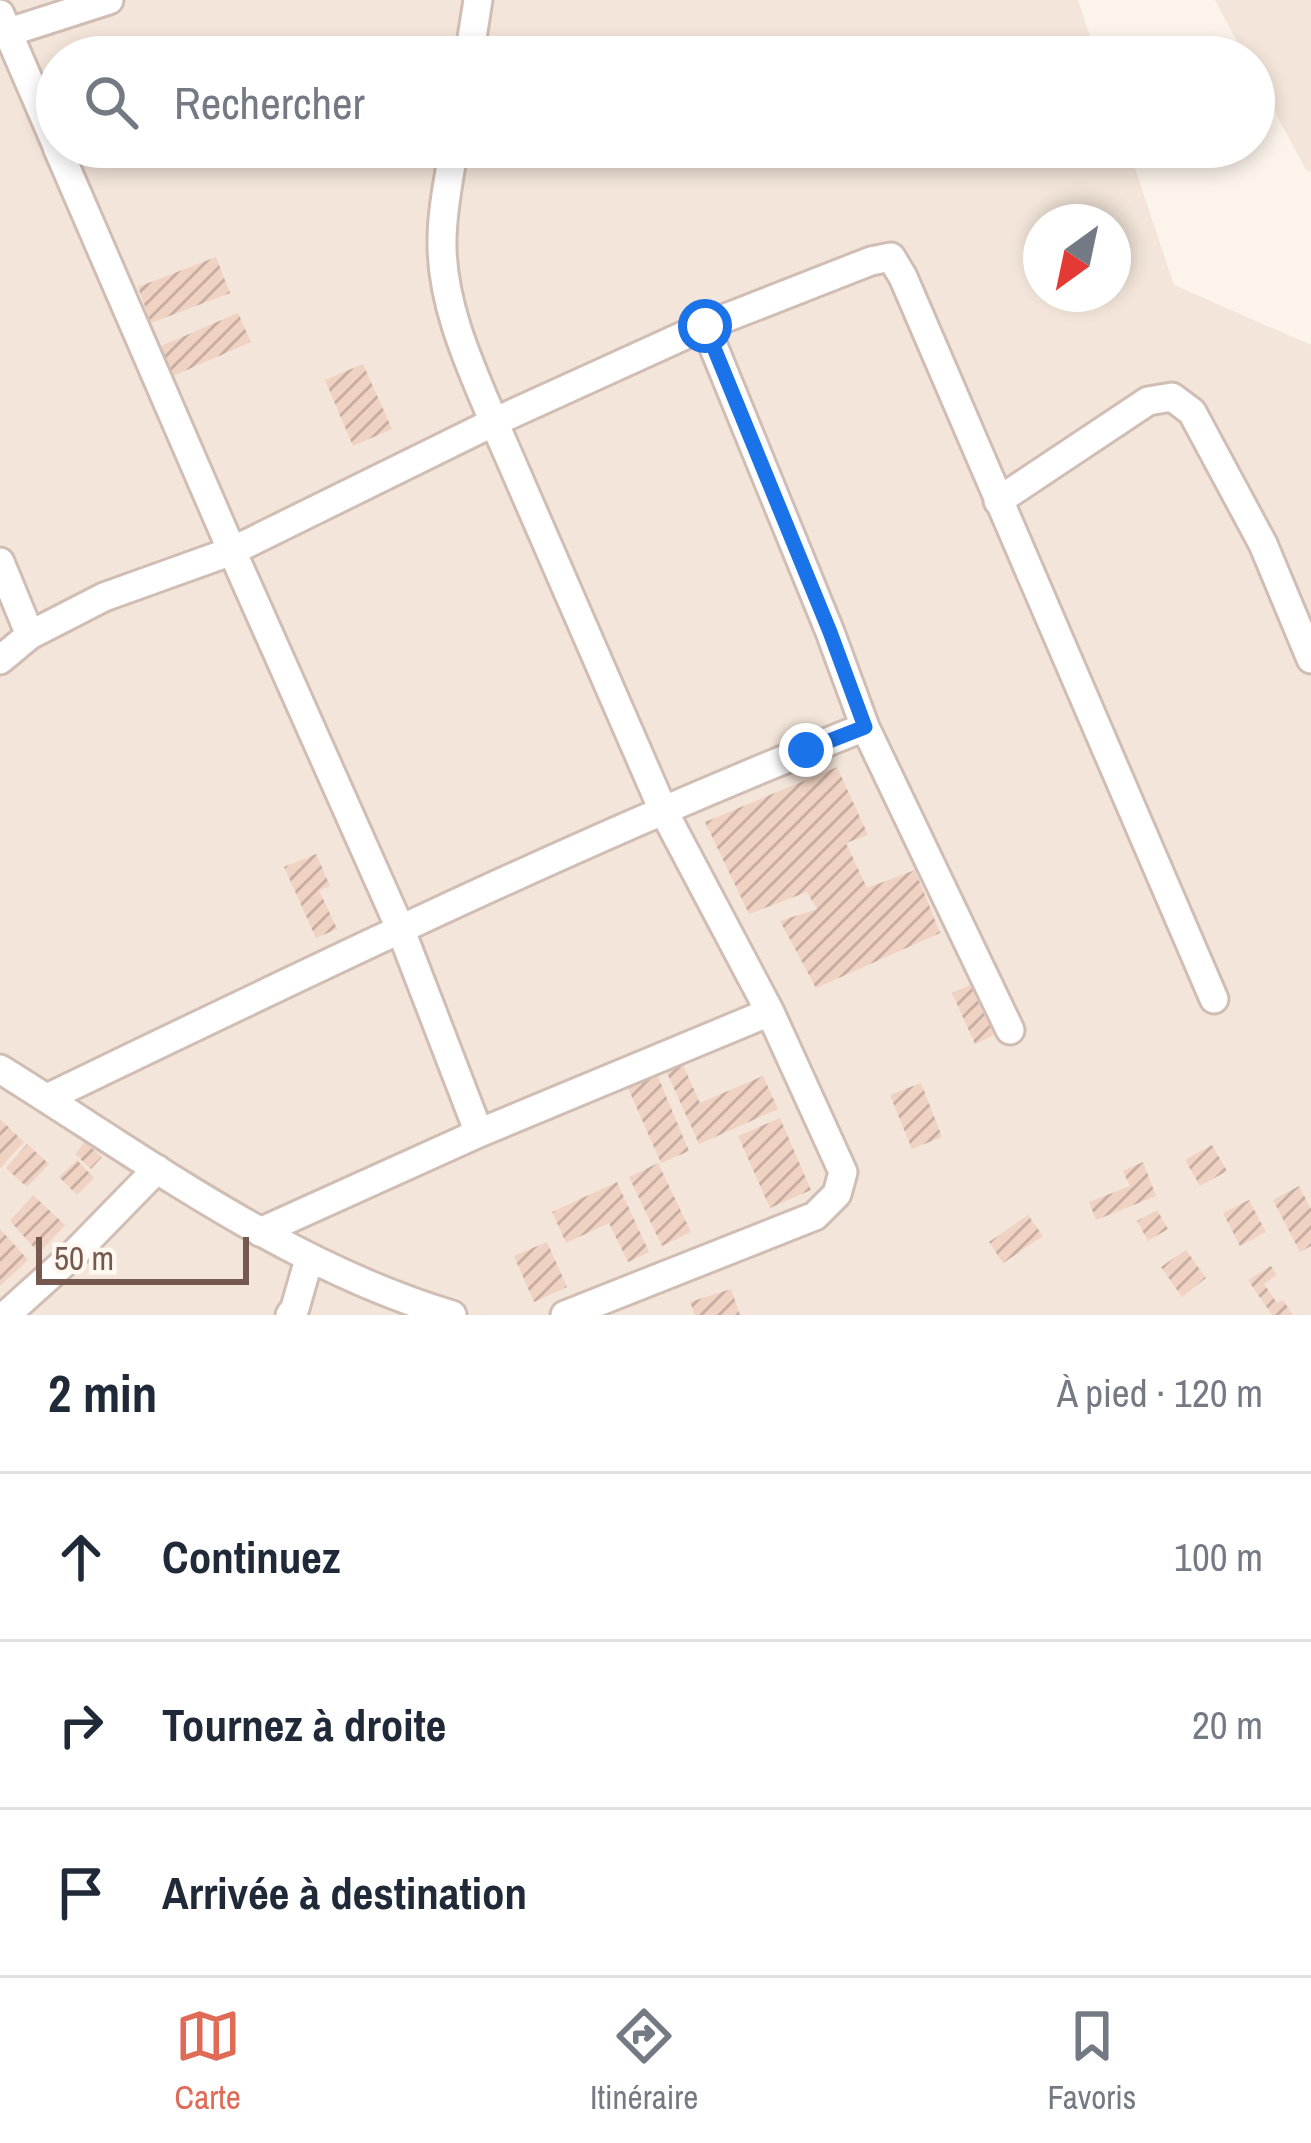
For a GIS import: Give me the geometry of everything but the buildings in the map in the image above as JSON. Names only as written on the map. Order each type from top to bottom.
[{"type":"street","points":[[36,100],[3,27],[109,0]]},
{"type":"street","points":[[472,36],[478,0]]},
{"type":"street","points":[[66,168],[400,928],[479,1133]]},
{"type":"street","points":[[451,168],[442,241],[444,275],[466,355],[663,810],[770,1012],[843,1172],[837,1194],[815,1216],[565,1315]]},
{"type":"street","points":[[0,660],[30,635],[104,597],[232,551],[494,422],[705,326],[891,257],[1214,1000]]},
{"type":"street","points":[[705,326],[865,727],[1010,1030]]},
{"type":"street","points":[[998,501],[1148,401],[1172,397],[1192,412],[1263,544],[1311,659]]},
{"type":"street","points":[[0,562],[30,635]]},
{"type":"street","points":[[46,1098],[565,852],[865,727]]},
{"type":"street","points":[[260,1232],[479,1133],[770,1012]]},
{"type":"street","points":[[0,1069],[309,1259],[452,1315]]},
{"type":"street","points":[[6,1315],[76,1252],[157,1168]]},
{"type":"street","points":[[290,1315],[309,1259]]},
{"type":"shaded area","points":[[0,0],[1078,0],[1090,36],[36,36],[36,168],[1135,168],[1174,285],[1311,345],[1311,1315],[0,1315]]},
{"type":"shaded area","points":[[1215,0],[1311,0],[1311,172],[1275,112],[1275,36],[1234,36]]},
{"type":"route","points":[[705,326],[865,727],[806,750]]}]
